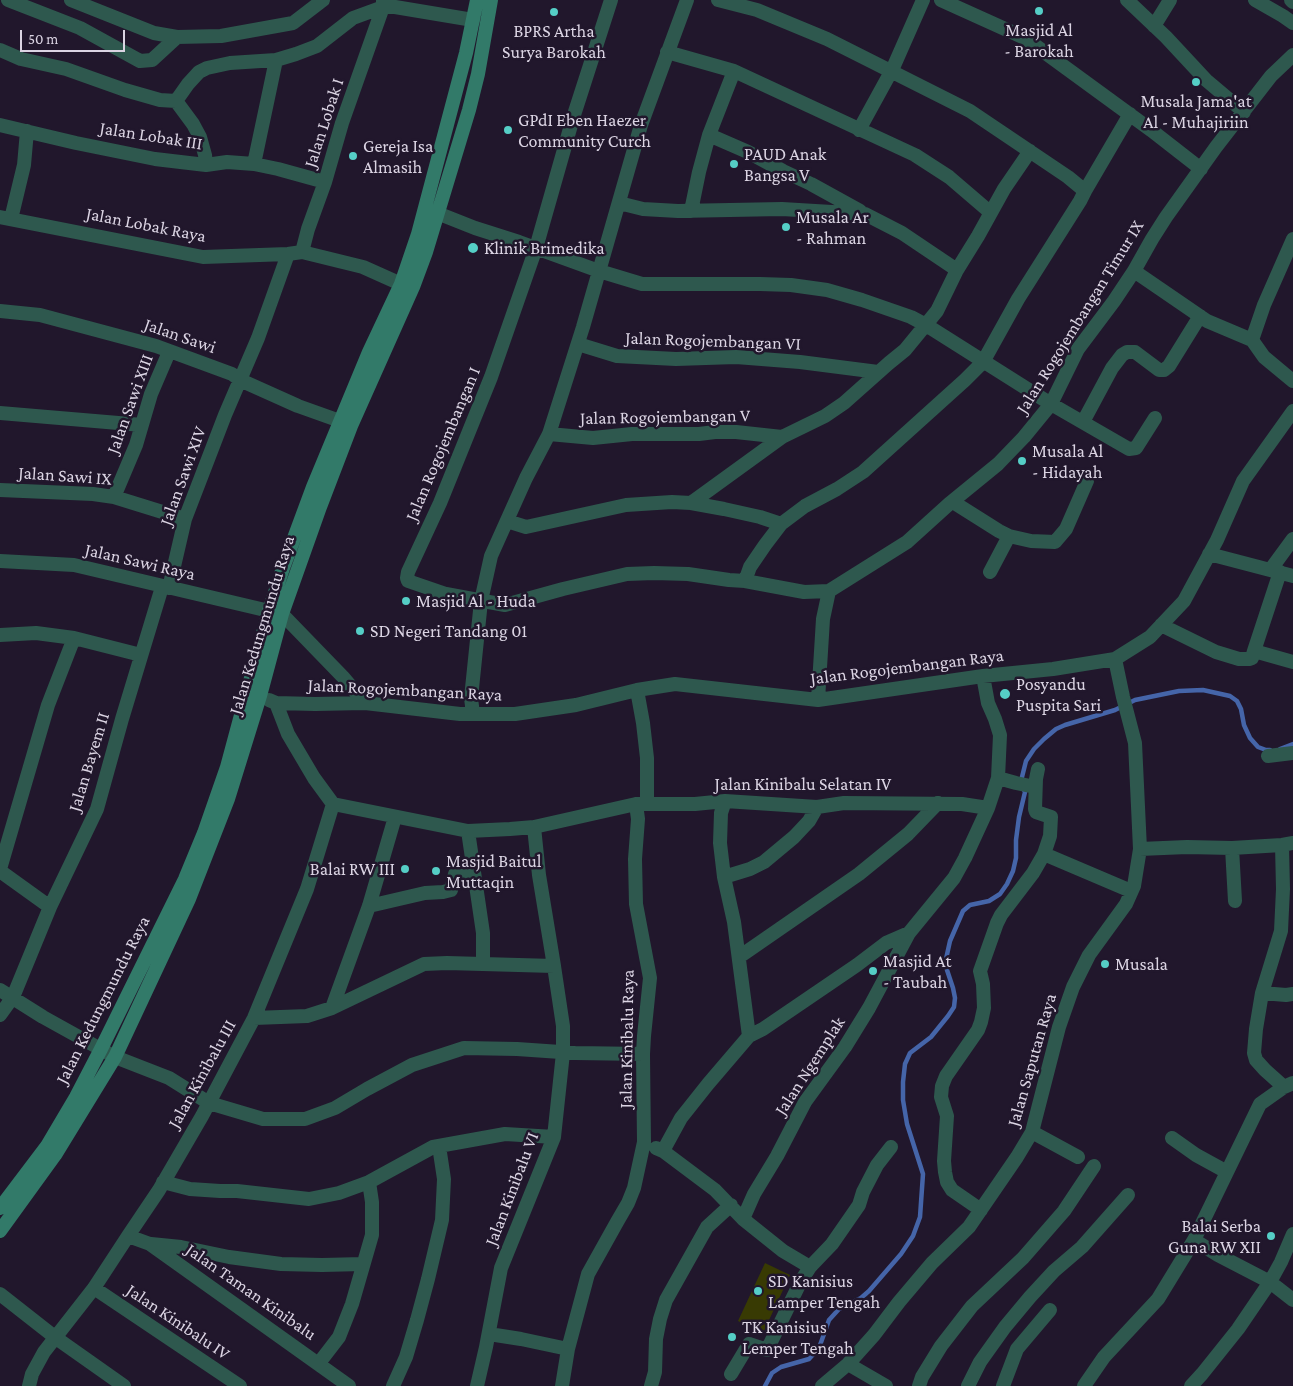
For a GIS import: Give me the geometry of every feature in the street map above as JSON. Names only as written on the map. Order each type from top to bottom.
[{"type":"main road","name":"Jalan Kedungmundu Raya","points":[[0,1231],[55,1155],[115,1057],[189,899],[228,799],[275,613],[313,487],[369,352],[401,284],[418,234],[477,0]]},
{"type":"main road","name":"Jalan Kedungmundu Raya","points":[[275,613],[320,507],[351,426],[413,287],[439,212],[469,110],[478,74],[491,0]]},
{"type":"main road","name":"Jalan Kedungmundu Raya","points":[[0,1208],[47,1146],[76,1097],[185,879],[204,833],[254,693]]},
{"type":"street","points":[[8,0],[80,28],[140,61],[152,60],[177,37]]},
{"type":"street","points":[[71,0],[154,33],[177,37],[220,36],[293,24],[323,0]]},
{"type":"street","points":[[536,248],[573,118],[611,0]]},
{"type":"street","points":[[473,714],[471,698],[481,601],[491,556],[526,478],[549,434],[578,344],[641,125],[687,0]]},
{"type":"street","points":[[718,0],[756,10],[818,35],[970,111],[1085,190]]},
{"type":"street","points":[[859,130],[892,71],[923,0]]},
{"type":"street","points":[[941,0],[1025,38],[1130,114],[1201,169]]},
{"type":"street","points":[[1127,0],[1206,80],[1244,112]]},
{"type":"street","points":[[1154,26],[1170,0]]},
{"type":"street","points":[[1255,0],[1284,16],[1293,24]]},
{"type":"street","points":[[176,100],[199,72],[207,68],[230,63],[276,60],[318,46],[353,18],[383,4],[473,20]]},
{"type":"street","name":"Jalan Lobak I","points":[[240,380],[295,253],[308,229],[383,4]]},
{"type":"street","points":[[0,50],[20,59],[66,69],[124,90],[160,100],[176,100]]},
{"type":"street","points":[[667,52],[734,71],[915,155],[949,177],[991,213]]},
{"type":"street","name":"Jalan Rogojembangan Timur IX","points":[[829,591],[907,542],[998,464],[1024,437],[1051,404],[1078,349],[1134,272],[1166,217],[1271,76],[1293,55]]},
{"type":"street","points":[[254,164],[276,60]]},
{"type":"street","points":[[691,211],[709,135],[734,71]]},
{"type":"street","points":[[176,100],[200,137],[206,165]]},
{"type":"street","points":[[745,581],[750,567],[781,524],[805,506],[837,489],[863,472],[983,362],[1018,299],[1080,201],[1130,114]]},
{"type":"street","name":"Jalan Lobak III","points":[[0,125],[155,159],[206,165],[227,162],[254,164],[325,182]]},
{"type":"street","points":[[6,218],[24,165],[27,131]]},
{"type":"street","points":[[709,135],[748,152],[902,232],[957,270]]},
{"type":"street","points":[[691,504],[782,437],[825,416],[844,403],[905,350],[937,311],[957,270],[1004,189],[1030,151]]},
{"type":"street","points":[[619,203],[678,212],[782,209],[865,214]]},
{"type":"street","points":[[425,208],[439,212],[474,228],[642,284],[791,285],[826,290],[862,300],[910,317],[926,325],[1051,404],[1132,449],[1136,448],[1156,418]]},
{"type":"street","name":"Jalan Lobak Raya","points":[[6,218],[203,257],[295,253],[363,267],[401,284]]},
{"type":"street","points":[[1252,340],[1264,305],[1293,239]]},
{"type":"street","name":"Jalan Rogojembangan I","points":[[481,601],[446,594],[408,580],[407,575],[440,503],[491,377],[536,248]]},
{"type":"street","points":[[1134,272],[1207,321],[1252,340],[1264,357],[1293,381]]},
{"type":"street","name":"Jalan Sawi","points":[[0,311],[40,315],[156,346],[232,374],[240,380],[298,406],[340,421]]},
{"type":"street","points":[[1083,422],[1112,368],[1122,355],[1127,352],[1135,352],[1159,370],[1164,370],[1169,366],[1200,316]]},
{"type":"street","name":"Jalan Rogojembangan VI","points":[[578,344],[617,356],[676,358],[736,357],[800,362],[878,372]]},
{"type":"street","name":"Jalan Sawi XIII","points":[[114,497],[136,445],[151,394],[170,352]]},
{"type":"street","name":"Jalan Sawi XIV","points":[[165,587],[185,519],[240,380]]},
{"type":"street","name":"Jalan Rogojembangan Raya","points":[[276,703],[365,703],[460,714],[515,714],[675,684],[818,700],[1115,659],[1150,637],[1184,601],[1209,554],[1243,481],[1293,411]]},
{"type":"street","points":[[0,413],[142,425]]},
{"type":"street","name":"Jalan Rogojembangan V","points":[[549,434],[593,438],[632,434],[729,432],[782,437]]},
{"type":"street","points":[[953,502],[999,532],[1009,536],[1031,541],[1055,542],[1066,530],[1087,481]]},
{"type":"street","name":"Jalan Sawi IX","points":[[0,490],[93,494],[114,497],[185,519]]},
{"type":"street","points":[[507,521],[526,527],[626,505],[672,502],[760,517],[781,524]]},
{"type":"street","points":[[990,572],[1009,536]]},
{"type":"street","points":[[1161,625],[1216,652],[1239,659],[1252,658],[1293,539]]},
{"type":"street","points":[[1209,554],[1281,572]]},
{"type":"street","name":"Jalan Sawi Raya","points":[[0,561],[74,565],[275,613]]},
{"type":"street","points":[[481,601],[505,605],[627,574],[654,573],[688,574],[745,581],[804,592],[829,591],[823,619],[818,700]]},
{"type":"street","name":"Jalan Bayem II","points":[[0,1015],[12,997],[50,908],[97,809],[141,655],[165,587]]},
{"type":"street","points":[[275,613],[343,677],[365,703]]},
{"type":"street","points":[[0,635],[36,633],[74,638],[141,655]]},
{"type":"street","points":[[50,908],[0,870],[48,705],[74,638]]},
{"type":"street","points":[[1254,651],[1293,662]]},
{"type":"street","name":"Jalan Saputan Raya","points":[[822,1386],[848,1364],[932,1263],[969,1227],[1017,1157],[1032,1132],[1059,1026],[1073,987],[1089,955],[1126,904],[1134,886],[1140,848],[1135,743],[1115,659]]},
{"type":"street","name":"Jalan Ngemplak","points":[[743,1219],[754,1194],[777,1156],[805,1102],[845,1047],[869,1008],[909,933],[954,878],[966,858],[988,808],[998,778],[1000,735],[996,719],[988,703],[983,676]]},
{"type":"street","name":"Jalan Kinibalu Raya","points":[[562,1386],[568,1349],[588,1274],[628,1203],[634,1188],[644,1142],[643,1054],[650,978],[636,904],[635,859],[638,819],[647,758],[637,690]]},
{"type":"street","points":[[254,693],[276,703],[288,734],[314,778],[333,804]]},
{"type":"street","points":[[1268,756],[1293,753]]},
{"type":"street","points":[[981,1210],[952,1190],[947,1182],[944,1172],[946,1116],[941,1097],[942,1086],[946,1076],[978,1030],[981,1022],[984,1008],[983,984],[980,971],[1001,915],[1033,873],[1044,854],[1050,836],[1051,817],[1036,812],[1035,809],[1035,787],[1038,769]]},
{"type":"street","points":[[998,778],[1035,787]]},
{"type":"street","points":[[725,801],[721,813],[720,843],[724,877],[734,922],[749,1036]]},
{"type":"street","name":"Jalan Kinibalu Selatan IV","points":[[333,804],[468,831],[534,827],[641,804],[694,804],[725,801],[817,807],[844,802],[938,803],[988,808]]},
{"type":"street","points":[[739,957],[859,874],[908,834],[938,803]]},
{"type":"street","name":"Jalan Kinibalu III","points":[[28,1386],[44,1352],[94,1288],[163,1182],[209,1103],[254,1018],[307,889],[333,804]]},
{"type":"street","points":[[724,877],[750,869],[764,862],[794,837],[809,821],[817,807]]},
{"type":"street","points":[[332,1008],[369,906],[394,817]]},
{"type":"street","name":"Jalan Kinibalu VI","points":[[477,1386],[501,1268],[554,1137],[563,1053],[563,1026],[539,875],[534,827]]},
{"type":"street","points":[[468,831],[483,933],[483,963]]},
{"type":"street","points":[[1084,1386],[1104,1357],[1158,1299],[1194,1240],[1260,1104],[1289,1085],[1265,1070],[1256,1060],[1254,1053],[1262,993],[1287,930],[1283,889],[1288,844],[1232,848],[1140,848]]},
{"type":"street","points":[[1232,848],[1235,901]]},
{"type":"street","points":[[1044,854],[1131,892]]},
{"type":"street","points":[[369,906],[425,893],[451,890],[455,874],[474,872]]},
{"type":"street","name":"Jalan Ngemplak","points":[[663,1151],[681,1118],[749,1036],[764,1029],[886,943],[909,933]]},
{"type":"street","points":[[254,1018],[307,1016],[332,1008],[424,964],[483,963],[554,966]]},
{"type":"street","points":[[0,990],[43,1017],[115,1057],[169,1078],[209,1103],[263,1119],[305,1119],[335,1108],[412,1065],[464,1048],[517,1049],[563,1053],[643,1054]]},
{"type":"street","points":[[1262,993],[1293,994]]},
{"type":"street","points":[[1032,1132],[1078,1157]]},
{"type":"street","points":[[163,1182],[190,1189],[237,1191],[309,1199],[340,1193],[369,1182],[439,1146],[504,1134],[554,1137]]},
{"type":"street","points":[[1172,1138],[1196,1156],[1227,1172]]},
{"type":"street","points":[[644,1142],[663,1151],[715,1190],[743,1219],[782,1252],[810,1267]]},
{"type":"street","points":[[393,1386],[406,1357],[442,1220],[444,1180],[439,1146]]},
{"type":"street","points":[[731,1374],[749,1344],[766,1351],[768,1350],[801,1281],[810,1267],[832,1244],[859,1204],[877,1165],[891,1147]]},
{"type":"street","points":[[919,1386],[922,1377],[941,1346],[972,1306],[1023,1258],[1064,1212],[1094,1166]]},
{"type":"street","points":[[319,1364],[339,1337],[352,1304],[372,1235],[372,1202],[369,1182]]},
{"type":"street","points":[[968,1386],[980,1362],[1017,1312],[1054,1270],[1082,1247],[1128,1195]]},
{"type":"street","points":[[651,1386],[655,1372],[656,1339],[666,1300],[707,1227],[731,1205]]},
{"type":"street","points":[[1191,1386],[1238,1328],[1270,1282],[1293,1234]]},
{"type":"street","name":"Jalan Taman Kinibalu","points":[[128,1236],[150,1244],[174,1260],[349,1386]]},
{"type":"street","points":[[1194,1240],[1218,1255],[1270,1282],[1293,1300]]},
{"type":"street","points":[[150,1244],[181,1247],[229,1257],[281,1264],[363,1264]]},
{"type":"street","points":[[174,1260],[181,1247]]},
{"type":"street","name":"Jalan Kinibalu IV","points":[[94,1288],[240,1386]]},
{"type":"street","points":[[0,1294],[56,1338],[124,1386]]},
{"type":"street","points":[[1003,1386],[1017,1349],[1050,1310]]},
{"type":"street","points":[[489,1334],[568,1349]]},
{"type":"street","points":[[848,1364],[886,1386]]},
{"type":"shaded area","points":[[765,1263],[790,1275],[763,1333],[738,1321]]},
{"type":"waterway","points":[[765,1386],[772,1373],[781,1367],[809,1359],[819,1348],[829,1320],[839,1309],[861,1298],[869,1291],[901,1254],[913,1236],[920,1217],[923,1174],[907,1124],[903,1100],[905,1064],[910,1053],[931,1037],[954,1007],[955,998],[946,959],[950,941],[963,911],[970,905],[989,901],[1000,894],[1013,871],[1016,858],[1019,817],[1025,792],[1021,784],[1022,777],[1026,761],[1034,749],[1056,729],[1115,710],[1135,700],[1179,691],[1203,690],[1230,696],[1237,701],[1250,738],[1258,747],[1270,750]]},
{"type":"waterway","points":[[1280,749],[1293,744]]},
{"type":"place","name":"Masjid Al - Barokah","points":[[1039,11]]},
{"type":"place","name":"BPRS Artha Surya Barokah","points":[[554,12]]},
{"type":"place","name":"Musala Jama'at Al - Muhajiriin","points":[[1196,82]]},
{"type":"place","name":"GPdI Eben Haezer Community Curch","points":[[508,130]]},
{"type":"place","name":"Gereja Isa Almasih","points":[[353,156]]},
{"type":"place","name":"PAUD Anak Bangsa V","points":[[734,164]]},
{"type":"place","name":"Musala Ar - Rahman","points":[[786,227]]},
{"type":"place","name":"Klinik Brimedika","points":[[473,248]]},
{"type":"place","name":"Musala Al - Hidayah","points":[[1022,461]]},
{"type":"place","name":"Masjid Al - Huda","points":[[406,601]]},
{"type":"place","name":"SD Negeri Tandang 01","points":[[360,631]]},
{"type":"place","name":"Posyandu Puspita Sari","points":[[1005,694]]},
{"type":"place","name":"Balai RW III","points":[[405,869]]},
{"type":"place","name":"Masjid Baitul Muttaqin","points":[[436,871]]},
{"type":"place","name":"Musala","points":[[1105,964]]},
{"type":"place","name":"Masjid At - Taubah","points":[[873,971]]},
{"type":"place","name":"Balai Serba Guna RW XII","points":[[1271,1236]]},
{"type":"place","name":"SD Kanisius Lamper Tengah","points":[[758,1291]]},
{"type":"place","name":"TK Kanisius Lemper Tengah","points":[[732,1337]]}]
